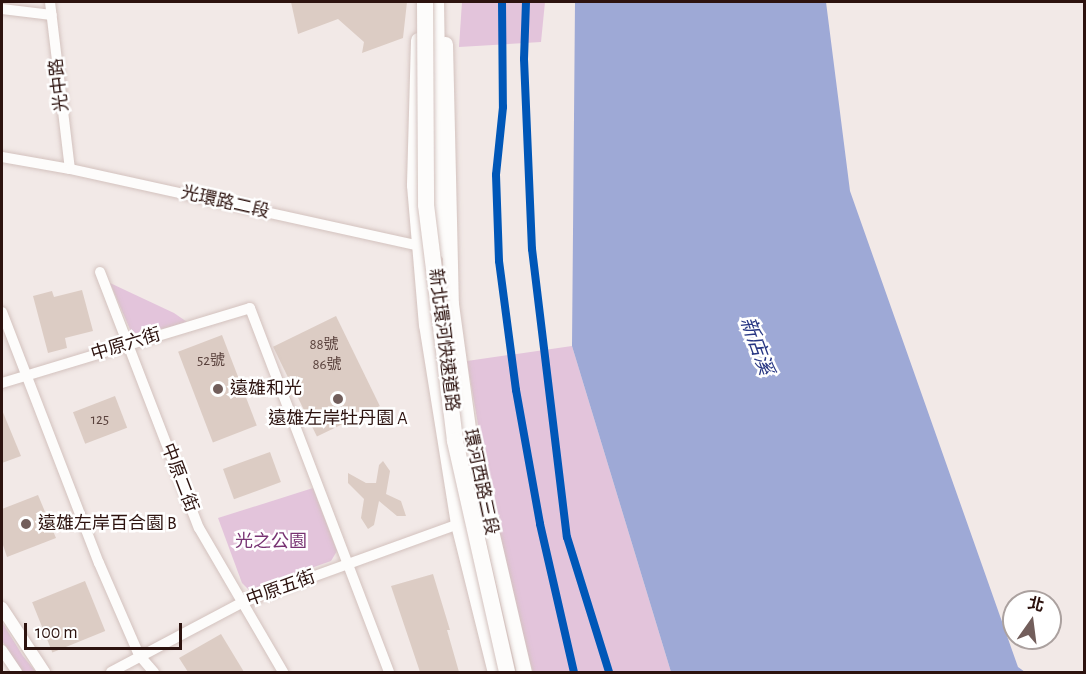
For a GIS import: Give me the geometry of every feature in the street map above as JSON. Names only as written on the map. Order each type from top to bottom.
[{"type":"highway","name":"新北環河快速道路","points":[[425,2],[426,194],[436,291],[455,441],[507,672]]},
{"type":"highway","name":"新北環河快速道路","points":[[436,2],[435,58],[439,196],[448,252]]},
{"type":"main road","name":"環河西路三段","points":[[419,2],[414,185],[426,324],[458,524],[495,672]]},
{"type":"main road","name":"環河西路三段","points":[[443,2],[448,252],[469,436],[524,672]]},
{"type":"street","name":"光中路","points":[[50,2],[70,169]]},
{"type":"street","points":[[2,9],[52,15]]},
{"type":"street","name":"光環路二段","points":[[2,158],[70,169],[448,252]]},
{"type":"street","name":"中原二街","points":[[100,272],[199,528],[283,672]]},
{"type":"street","name":"中原六街","points":[[2,383],[250,308],[349,564]]},
{"type":"street","points":[[2,312],[25,376],[139,655],[154,672]]},
{"type":"street","name":"中原五街","points":[[111,672],[139,655],[243,602],[458,524]]},
{"type":"street","points":[[349,564],[389,672]]},
{"type":"street","points":[[2,608],[44,672]]},
{"type":"street","points":[[2,650],[17,672]]},
{"type":"green space","points":[[462,2],[545,2],[541,42],[459,47]]},
{"type":"green space","points":[[110,283],[174,313],[190,324],[132,334]]},
{"type":"green space","points":[[572,346],[671,672],[533,672],[496,528],[467,361]]},
{"type":"green space","name":"光之公園","points":[[313,488],[337,551],[331,561],[249,590],[242,583],[218,518]]},
{"type":"green space","points":[[2,622],[36,672],[23,672],[2,641]]},
{"type":"water","name":"新店溪","points":[[575,2],[826,2],[850,191],[1002,622],[1002,650],[1012,650],[1018,667],[1025,672],[671,672],[572,346]]},
{"type":"building","points":[[291,2],[407,2],[403,38],[362,53],[364,42],[338,19],[298,34]]},
{"type":"building","points":[[82,290],[93,331],[65,338],[67,348],[48,353],[33,296],[52,291],[54,297]]},
{"type":"building","points":[[336,316],[380,406],[317,437],[273,347]]},
{"type":"building","name":"遠雄和光","points":[[222,335],[257,426],[213,442],[178,352]]},
{"type":"building","points":[[115,396],[127,428],[85,444],[73,412]]},
{"type":"building","points":[[2,410],[21,456],[2,463]]},
{"type":"building","points":[[270,452],[281,482],[234,499],[223,469]]},
{"type":"building","points":[[383,461],[390,471],[386,494],[401,501],[406,516],[397,516],[379,501],[374,525],[368,529],[361,518],[364,499],[348,483],[348,473],[366,483],[376,483],[379,465]]},
{"type":"building","name":"遠雄左岸百合園 B","points":[[38,495],[56,538],[7,557],[2,542],[2,509]]},
{"type":"building","points":[[433,574],[450,630],[447,630],[459,672],[420,672],[391,586]]},
{"type":"building","points":[[85,581],[105,631],[52,652],[32,602]]},
{"type":"building","points":[[221,634],[244,672],[188,672],[179,658]]},
{"type":"cycle path","points":[[502,2],[503,107],[496,175],[499,261],[516,390],[540,524],[574,672]]},
{"type":"cycle path","points":[[526,2],[524,59],[532,249],[567,537],[609,672]]},
{"type":"place","name":"遠雄和光","points":[[218,389]]},
{"type":"place","name":"遠雄左岸牡丹園 A","points":[[338,399]]},
{"type":"place","name":"遠雄左岸百合園 B","points":[[26,524]]}]
